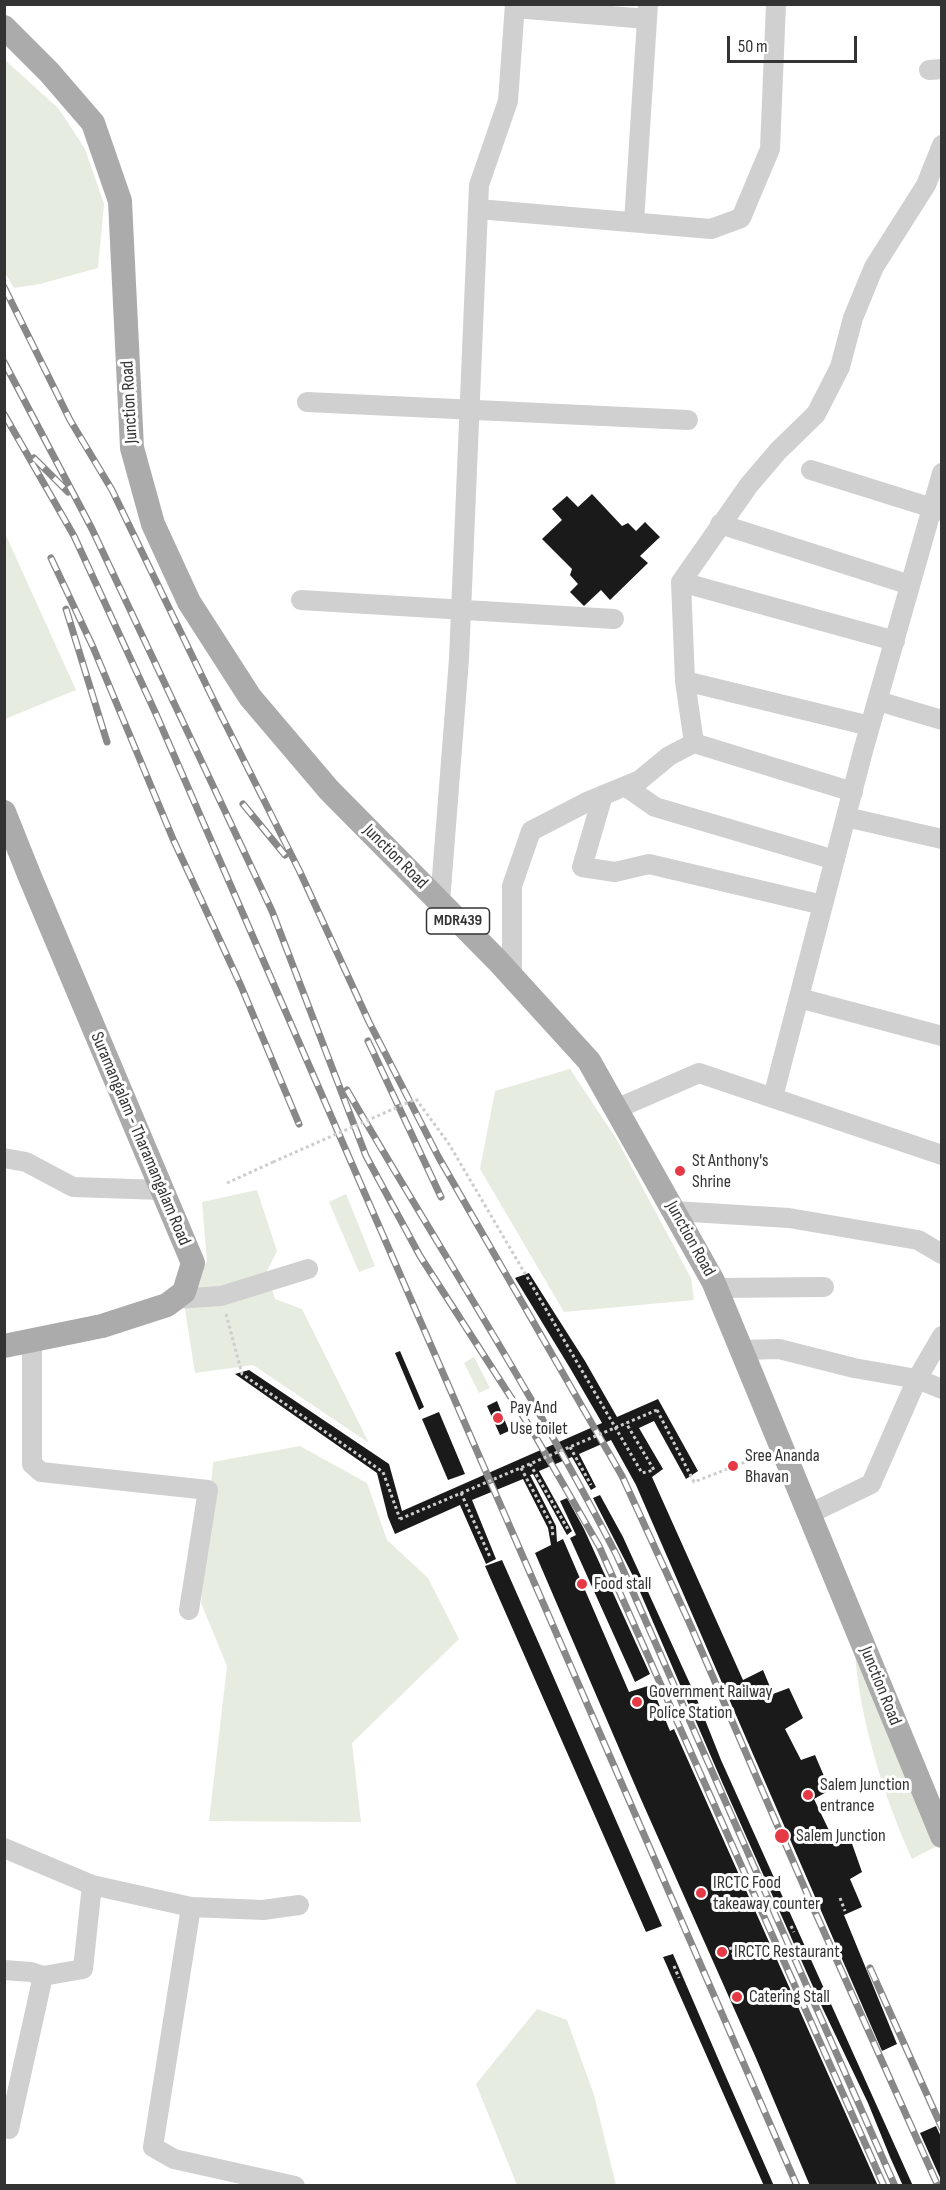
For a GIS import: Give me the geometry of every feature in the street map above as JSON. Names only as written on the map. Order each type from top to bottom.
[{"type":"main road","name":"Junction Road","points":[[4,27],[49,72],[93,123],[120,201],[132,448],[153,524],[189,602],[250,697],[329,790],[512,976],[589,1061],[716,1288],[942,1836]]},
{"type":"main road","name":"Suramangalam - Tharamangalam Road","points":[[4,812],[193,1263],[184,1292],[174,1299]]},
{"type":"main road","points":[[4,1346],[102,1326],[167,1305],[174,1299]]},
{"type":"street","points":[[478,209],[711,229],[741,218],[770,150],[776,4]]},
{"type":"street","points":[[440,902],[461,611],[479,185],[508,101],[515,6],[648,12],[634,222]]},
{"type":"street","points":[[694,743],[685,681],[681,582],[749,485],[778,451],[816,414],[840,367],[853,318],[874,267],[926,185],[942,145]]},
{"type":"street","points":[[307,402],[688,420]]},
{"type":"street","points":[[812,470],[937,509]]},
{"type":"street","points":[[773,1097],[870,726],[910,585],[937,509],[942,473]]},
{"type":"street","points":[[720,524],[910,585]]},
{"type":"street","points":[[681,582],[894,641]]},
{"type":"street","points":[[301,600],[614,620]]},
{"type":"street","points":[[685,681],[870,726]]},
{"type":"street","points":[[878,701],[942,720]]},
{"type":"street","points":[[512,976],[512,885],[531,831],[603,795],[640,780],[669,756],[694,743],[853,792]]},
{"type":"street","points":[[625,786],[655,807],[835,860]]},
{"type":"street","points":[[603,795],[582,867],[615,872],[649,864],[823,905]]},
{"type":"street","points":[[846,817],[942,839]]},
{"type":"street","points":[[799,998],[942,1036]]},
{"type":"street","points":[[616,1109],[699,1073],[942,1155]]},
{"type":"street","points":[[4,1158],[26,1162],[73,1188],[162,1190]]},
{"type":"street","points":[[674,1211],[789,1218],[918,1240],[942,1254]]},
{"type":"street","points":[[174,1299],[221,1296],[308,1269]]},
{"type":"street","points":[[716,1288],[824,1287]]},
{"type":"street","points":[[809,1514],[871,1484],[918,1379],[942,1336]]},
{"type":"street","points":[[32,1340],[32,1464],[41,1472],[208,1490],[189,1610]]},
{"type":"street","points":[[742,1350],[779,1349],[854,1368],[918,1379],[942,1389]]},
{"type":"street","points":[[4,1848],[92,1885],[191,1907],[263,1910],[299,1905]]},
{"type":"street","points":[[4,1970],[31,1972],[44,1976],[83,1969],[92,1885]]},
{"type":"street","points":[[191,1907],[153,2147],[174,2159],[295,2186]]},
{"type":"street","points":[[9,2129],[44,1976]]},
{"type":"path","points":[[227,1183],[416,1100],[449,1144],[642,1473],[654,1470],[626,1423]]},
{"type":"path","points":[[221,1296],[242,1374],[383,1472],[400,1519],[657,1410],[694,1482],[781,1447]]},
{"type":"path","points":[[570,1447],[591,1485]]},
{"type":"path","points":[[530,1464],[568,1531]]},
{"type":"path","points":[[521,1468],[552,1526],[553,1538]]},
{"type":"path","points":[[461,1493],[490,1557]]},
{"type":"path","points":[[840,1898],[845,1911]]},
{"type":"path","points":[[791,1926],[794,1932]]},
{"type":"path","points":[[730,1947],[734,1956]]},
{"type":"path","points":[[674,1966],[679,1978]]},
{"type":"shaded area","points":[[4,59],[59,109],[85,149],[104,204],[98,268],[40,284],[14,288],[5,273]]},
{"type":"shaded area","points":[[4,531],[76,690],[5,719],[4,719]]},
{"type":"shaded area","points":[[570,1069],[617,1140],[691,1278],[694,1300],[564,1312],[480,1169],[495,1091]]},
{"type":"shaded area","points":[[257,1190],[277,1251],[267,1271],[275,1299],[302,1309],[369,1443],[253,1365],[195,1373],[184,1303],[207,1261],[202,1202]]},
{"type":"shaded area","points":[[346,1194],[375,1266],[359,1272],[329,1202]]},
{"type":"shaded area","points":[[474,1357],[490,1388],[479,1393],[464,1363]]},
{"type":"shaded area","points":[[300,1446],[367,1483],[387,1540],[428,1578],[459,1639],[352,1743],[361,1822],[209,1821],[227,1666],[201,1603],[213,1462]]},
{"type":"shaded area","points":[[855,1653],[937,1846],[912,1859],[892,1810],[875,1758],[862,1705]]},
{"type":"shaded area","points":[[537,2009],[567,2020],[594,2095],[616,2185],[517,2185],[476,2084]]},
{"type":"building","points":[[592,494],[622,526],[628,523],[636,531],[645,522],[660,537],[640,556],[648,563],[610,600],[601,590],[584,606],[570,592],[578,584],[570,575],[572,569],[542,539],[562,520],[552,509],[567,496],[578,507]]},
{"type":"building","points":[[529,1273],[585,1361],[617,1417],[658,1399],[698,1471],[686,1479],[654,1421],[639,1428],[663,1469],[652,1477],[743,1680],[763,1670],[773,1694],[789,1688],[803,1718],[785,1729],[801,1760],[815,1755],[830,1790],[814,1799],[836,1845],[850,1838],[862,1872],[850,1879],[862,1907],[844,1915],[897,2044],[882,2051],[636,1485],[611,1440],[579,1454],[596,1487],[591,1490],[572,1457],[539,1471],[572,1531],[567,1535],[533,1474],[530,1475],[556,1526],[557,1542],[563,1539],[629,1692],[651,1685],[670,1731],[674,1729],[878,2186],[810,2186],[535,1553],[551,1545],[548,1528],[523,1479],[472,1500],[496,1559],[486,1564],[460,1505],[395,1534],[388,1517],[377,1473],[235,1374],[249,1370],[389,1464],[402,1511],[602,1423],[515,1278]]},
{"type":"building","points":[[400,1351],[424,1407],[419,1410],[395,1353]]},
{"type":"building","name":"Pay And Use toilet","points":[[497,1401],[509,1431],[500,1435],[487,1406]]},
{"type":"building","points":[[439,1412],[465,1474],[448,1480],[422,1419]]},
{"type":"building","points":[[600,1495],[623,1537],[696,1697],[721,1760],[913,2186],[903,2186],[868,2103],[822,2007],[722,1782],[634,1578],[593,1498]]},
{"type":"building","points":[[567,1498],[584,1529],[650,1674],[635,1682],[570,1538],[576,1535],[560,1501]]},
{"type":"building","points":[[502,1560],[662,1926],[646,1932],[485,1566]]},
{"type":"building","points":[[673,1954],[774,2186],[764,2186],[663,1957]]},
{"type":"building","points":[[936,2126],[942,2139],[942,2182],[920,2133]]},
{"type":"railway","points":[[4,287],[70,420],[112,490],[300,872],[369,1022],[439,1158],[622,1476],[689,1622],[938,2186]]},
{"type":"railway","points":[[4,362],[92,529],[272,911],[366,1156],[420,1256],[530,1427],[599,1546],[884,2186]]},
{"type":"railway","points":[[4,414],[74,536],[156,714],[797,2186]]},
{"type":"railway","points":[[34,458],[68,492]]},
{"type":"railway","points":[[51,558],[93,647],[173,839],[241,986],[299,1124]]},
{"type":"railway","points":[[66,609],[107,742]]},
{"type":"railway","points":[[243,804],[285,855]]},
{"type":"railway","points":[[368,1041],[441,1197]]},
{"type":"railway","points":[[347,1090],[553,1437],[617,1556],[895,2186]]},
{"type":"railway","points":[[870,1968],[942,2128]]},
{"type":"place","name":"St Anthony's Shrine","points":[[680,1171]]},
{"type":"place","name":"Pay And Use toilet","points":[[498,1418]]},
{"type":"place","name":"Sree Ananda Bhavan","points":[[733,1466]]},
{"type":"place","name":"Food stall","points":[[582,1584]]},
{"type":"place","name":"Government Railway Police Station","points":[[637,1702]]},
{"type":"place","name":"Salem Junction entrance","points":[[808,1795]]},
{"type":"place","name":"Salem Junction","points":[[782,1836]]},
{"type":"place","name":"IRCTC Food takeaway counter","points":[[701,1893]]},
{"type":"place","name":"IRCTC Restaurant","points":[[722,1952]]},
{"type":"place","name":"Catering Stall","points":[[737,1997]]}]
